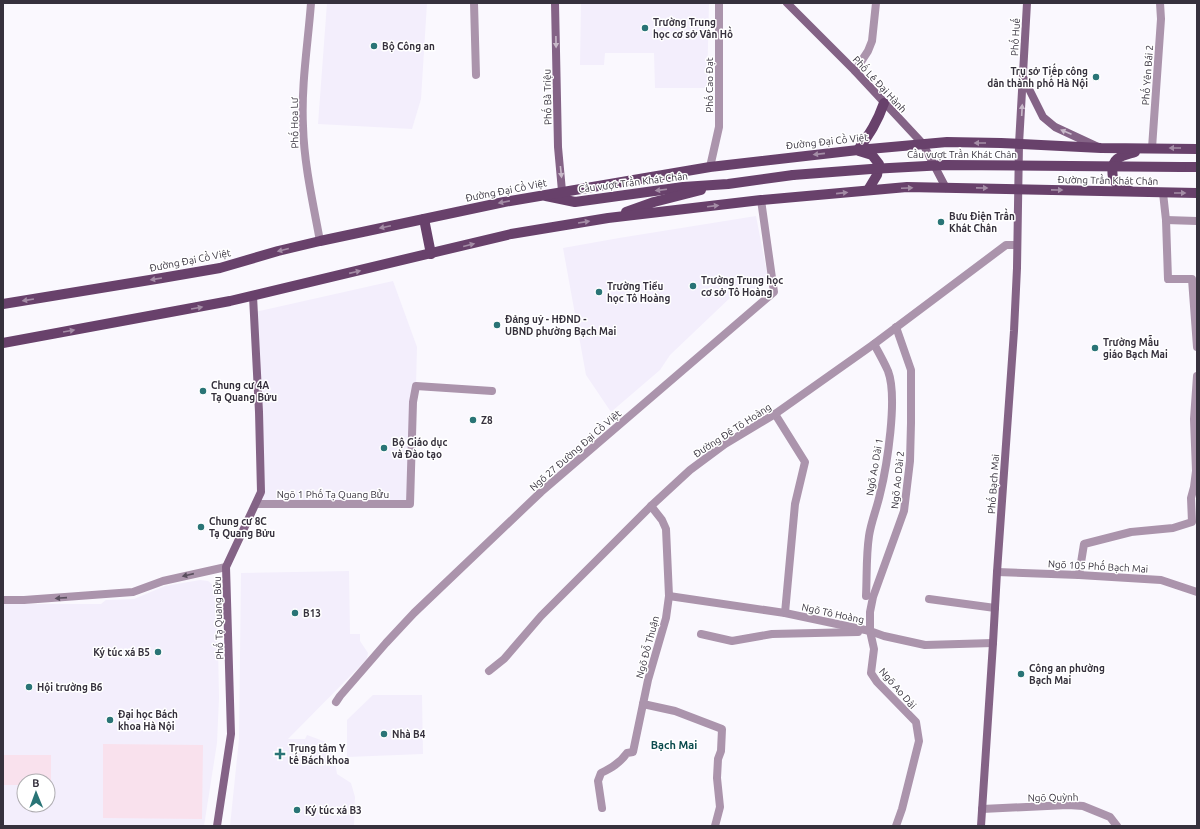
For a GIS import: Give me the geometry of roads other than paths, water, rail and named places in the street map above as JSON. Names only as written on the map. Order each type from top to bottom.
[{"type":"main road","name":"Phố Bà Triệu","points":[[555,3],[558,147],[562,191]]},
{"type":"main road","name":"Phố Lê Đại Hành","points":[[787,3],[855,71],[923,144],[946,188]]},
{"type":"main road","name":"Phố Huế","points":[[1019,144],[1027,3]]},
{"type":"main road","points":[[1023,76],[1043,117],[1055,127],[1101,148]]},
{"type":"main road","points":[[868,190],[878,175],[879,164],[872,156],[858,150],[871,133],[879,118],[884,103]]},
{"type":"main road","name":"Đường Đại Cồ Việt","points":[[3,304],[220,268],[278,251],[320,241],[504,202],[710,167],[923,144],[955,142],[1019,144]]},
{"type":"main road","points":[[1019,144],[1101,148],[1197,148]]},
{"type":"main road","name":"Phố Bạch Mai","points":[[981,826],[996,572],[1014,331],[1019,144]]},
{"type":"main road","points":[[1132,192],[1120,187],[1116,183],[1112,170],[1113,164],[1117,159],[1125,155],[1152,148]]},
{"type":"main road","name":"Cầu vượt Trần Khát Chân","points":[[542,195],[575,202],[683,187],[728,184],[816,173],[913,166],[972,165],[1197,167]]},
{"type":"main road","name":"Cầu vượt Trần Khát Chân","points":[[608,218],[654,202],[728,184]]},
{"type":"main road","points":[[3,343],[253,296],[511,234],[608,218],[761,200],[908,187],[1018,189]]},
{"type":"main road","name":"Đường Trần Khát Chân","points":[[1018,189],[1197,193]]},
{"type":"main road","points":[[424,219],[431,254]]},
{"type":"main road","name":"Phố Tạ Quang Bửu","points":[[217,826],[231,734],[226,567],[261,492],[259,412],[253,296]]},
{"type":"street","name":"Phố Hoa Lư","points":[[311,3],[302,107],[306,163],[320,241]]},
{"type":"street","points":[[474,3],[476,75]]},
{"type":"street","name":"Phố Cao Đạt","points":[[710,167],[719,127],[719,3]]},
{"type":"street","points":[[855,71],[868,52],[872,41],[876,3]]},
{"type":"street","name":"Phố Yên Bái 2","points":[[1152,148],[1160,3]]},
{"type":"street","points":[[1163,193],[1166,220],[1168,279],[1192,278],[1197,347]]},
{"type":"street","name":"Ngõ 27 Đường Đại Cồ Việt","points":[[336,702],[409,618],[541,492],[774,292],[761,200]]},
{"type":"street","points":[[1166,220],[1197,221]]},
{"type":"street","name":"Đường Đê Tô Hoàng","points":[[489,671],[504,659],[541,616],[651,506],[696,465],[725,444],[775,414],[874,344],[1006,245],[1017,245]]},
{"type":"street","name":"Ngõ Ao Dài 2","points":[[870,631],[870,612],[873,597],[904,511],[910,461],[911,370],[896,327]]},
{"type":"street","name":"Ngõ Ao Dài 1","points":[[866,596],[869,535],[880,494],[887,456],[891,413],[891,389],[888,372],[874,344]]},
{"type":"street","points":[[1080,575],[1084,544],[1131,532],[1173,528],[1192,522],[1191,498],[1197,471],[1194,419],[1197,376]]},
{"type":"street","name":"Ngõ 1 Phố Tạ Quang Bửu","points":[[256,504],[410,504],[416,386],[492,391]]},
{"type":"street","points":[[775,414],[805,462],[794,504],[785,613]]},
{"type":"street","name":"Ngõ Đỗ Thuận","points":[[602,808],[598,781],[601,773],[623,759],[626,753],[633,752],[648,680],[666,618],[669,596],[666,529],[662,520],[651,506]]},
{"type":"street","points":[[3,600],[24,600],[134,592],[164,581],[226,567]]},
{"type":"street","name":"Ngõ 105 Phố Bạch Mai","points":[[996,572],[1162,580],[1197,592]]},
{"type":"street","name":"Ngõ Tô Hoàng","points":[[669,596],[785,613],[870,631],[884,636],[926,645],[993,643]]},
{"type":"street","points":[[930,599],[995,608]]},
{"type":"street","points":[[701,634],[732,641],[772,634],[870,631]]},
{"type":"street","name":"Ngõ Ao Dài","points":[[870,631],[874,649],[871,673],[877,682],[916,722],[918,742],[902,809],[896,826]]},
{"type":"street","points":[[643,704],[675,710],[722,729],[721,751],[718,759],[717,778],[719,811],[715,826]]},
{"type":"street","name":"Ngõ Quỳnh","points":[[982,809],[1068,805],[1083,806],[1110,817],[1117,826]]},
{"type":"place","name":"Trường Trung học cơ sở Vân Hồ","points":[[645,28]]},
{"type":"place","name":"Bộ Công an","points":[[374,46]]},
{"type":"place","name":"Trụ sở Tiếp công dân thành phố Hà Nội","points":[[1096,77]]},
{"type":"place","name":"Bưu Điện Trần Khát Chân","points":[[941,222]]},
{"type":"place","name":"Trường Trung học cơ sở Tô Hoàng","points":[[693,286]]},
{"type":"place","name":"Trường Tiểu học Tô Hoàng","points":[[599,292]]},
{"type":"place","name":"Đảng uỷ - HĐND - UBND phường Bạch Mai","points":[[497,325]]},
{"type":"place","name":"Trường Mẫu giáo Bạch Mai","points":[[1095,348]]},
{"type":"place","name":"Chung cư 4A Tạ Quang Bửu","points":[[203,391]]},
{"type":"place","name":"Z8","points":[[473,420]]},
{"type":"place","name":"Bộ Giáo dục và Đào tạo","points":[[384,448]]},
{"type":"place","name":"Chung cư 8C Tạ Quang Bửu","points":[[201,527]]},
{"type":"place","name":"B13","points":[[295,613]]},
{"type":"place","name":"Ký túc xá B5","points":[[158,652]]},
{"type":"place","name":"Công an phường Bạch Mai","points":[[1021,674]]},
{"type":"place","name":"Hội trường B6","points":[[29,687]]},
{"type":"place","name":"Đại học Bách khoa Hà Nội","points":[[110,720]]},
{"type":"place","name":"Nhà B4","points":[[384,734]]},
{"type":"place","name":"Trung tâm Y tế Bách khoa","points":[[280,754]]},
{"type":"place","name":"Ký túc xá B3","points":[[297,810]]},
{"type":"district","name":"Bạch Mai","points":[[674,745]]}]
